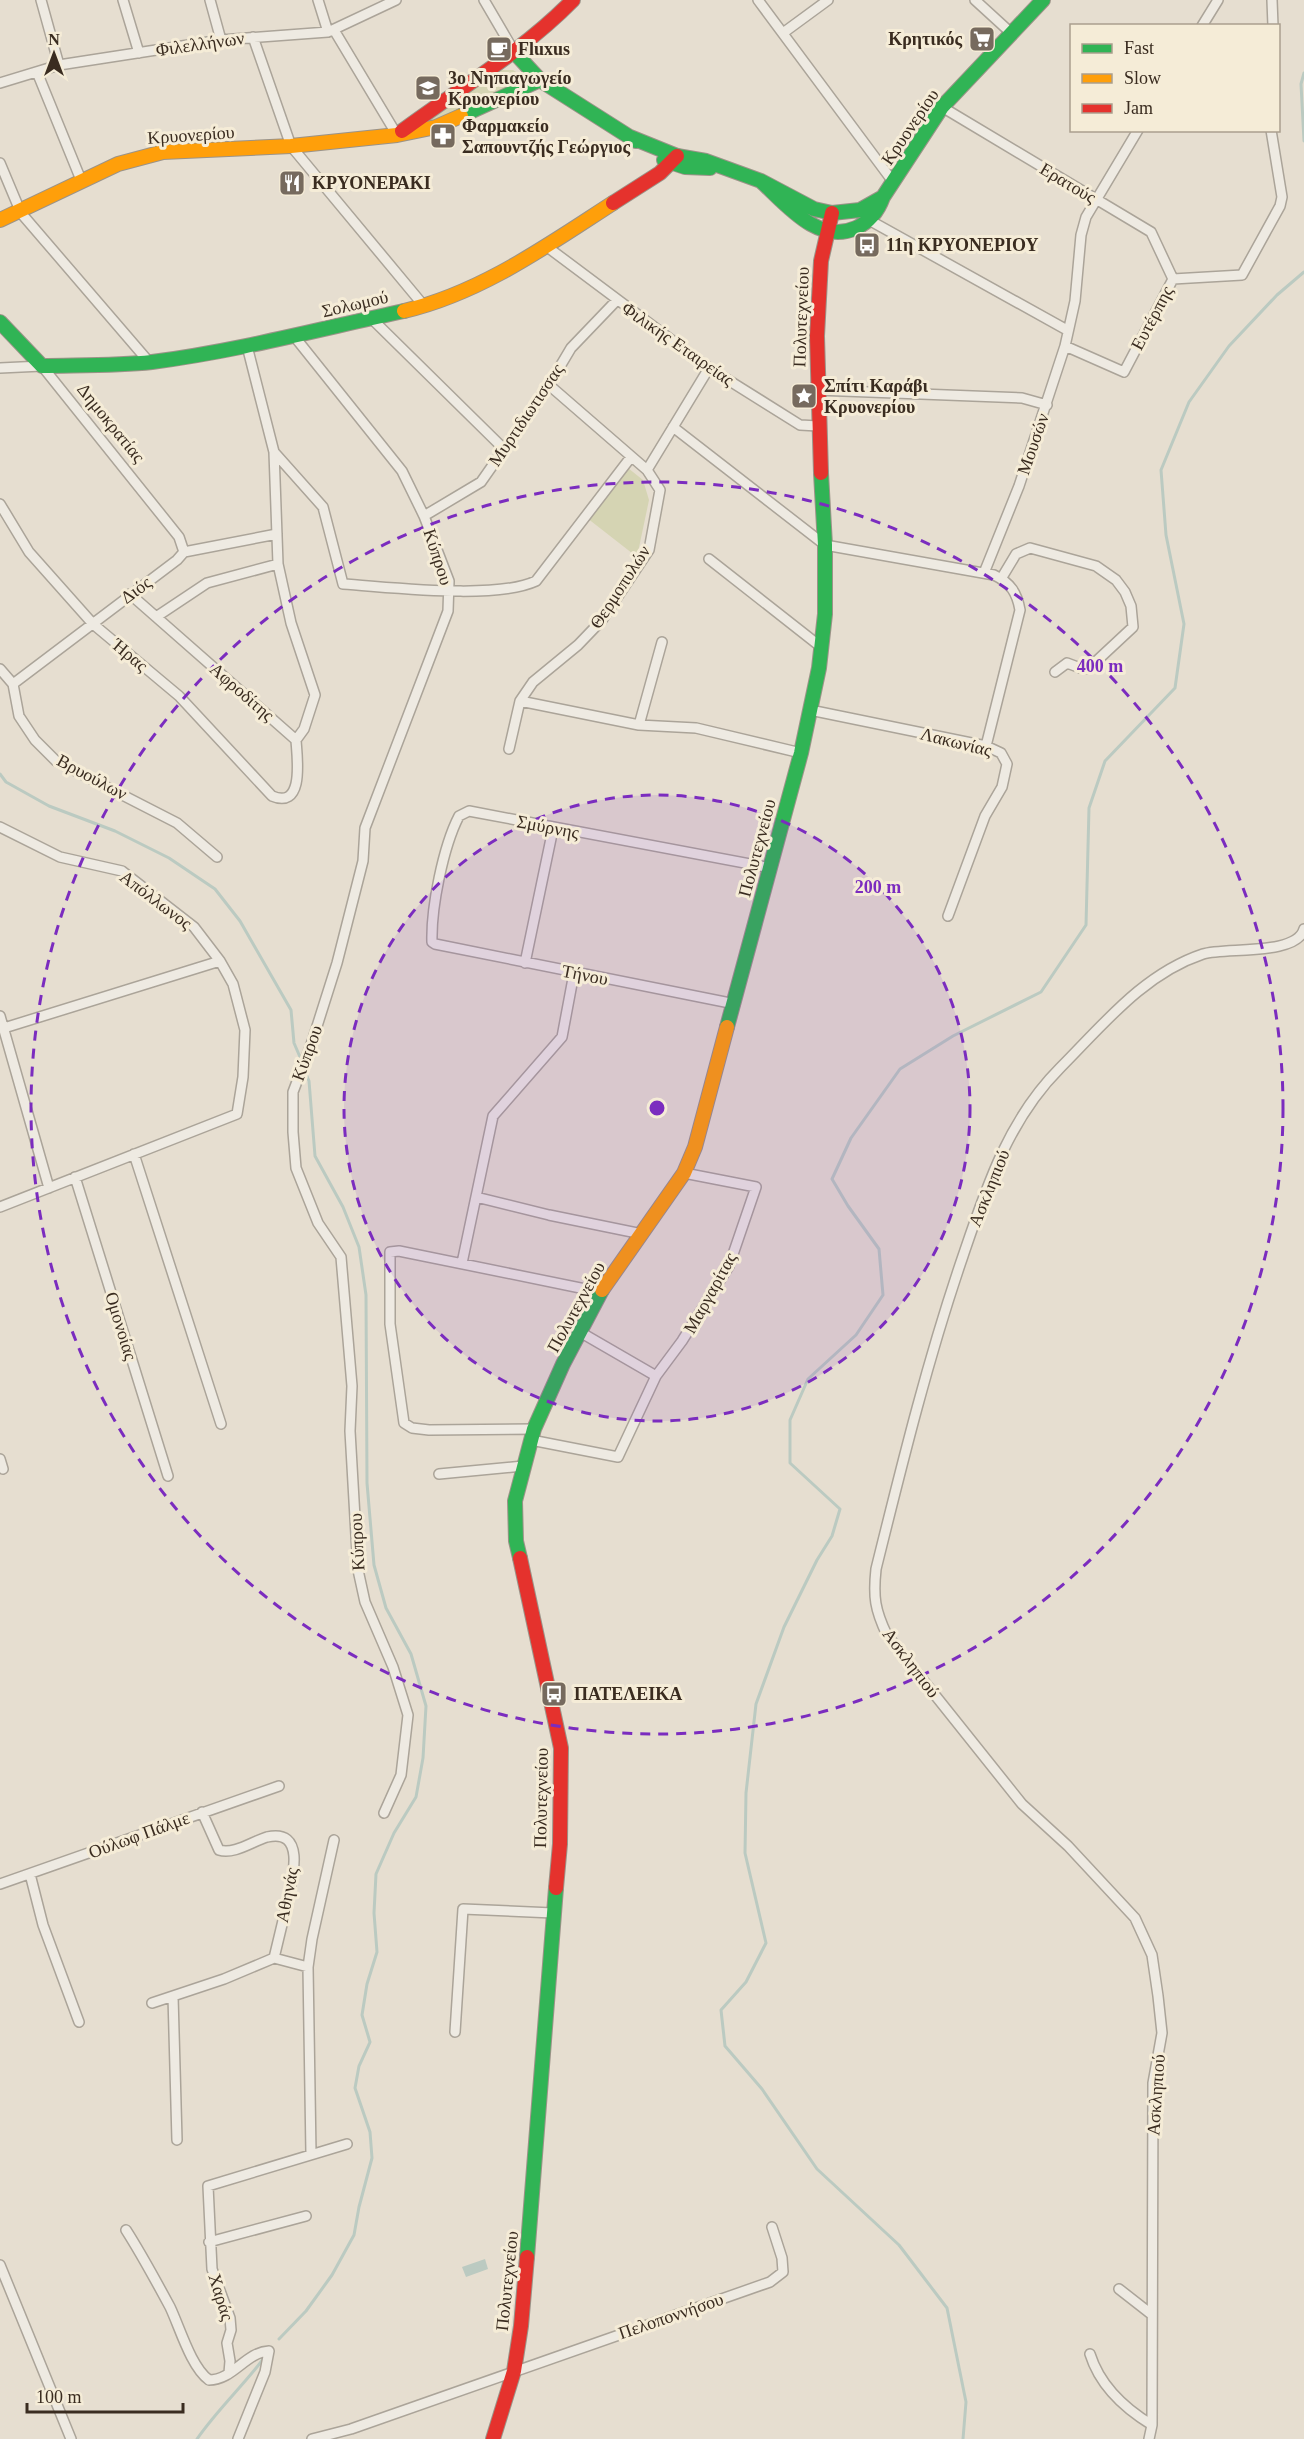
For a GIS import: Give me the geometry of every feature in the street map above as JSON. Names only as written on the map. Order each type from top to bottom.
[{"type":"street","points":[[41,0],[58,65]]},
{"type":"street","points":[[123,0],[139,52]]},
{"type":"street","points":[[210,0],[221,40]]},
{"type":"street","points":[[318,0],[331,31],[398,135],[542,32],[567,2]]},
{"type":"street","name":"Φιλελλήνων","points":[[0,83],[58,65],[139,52],[221,40],[331,31],[396,0]]},
{"type":"street","points":[[484,0],[515,53]]},
{"type":"street","points":[[758,0],[894,183]]},
{"type":"street","points":[[783,33],[828,0]]},
{"type":"street","points":[[975,0],[1010,32]]},
{"type":"street","name":"Κρυονερίου","points":[[515,53],[540,80],[630,137],[652,155],[673,159],[685,167],[729,169],[761,181],[814,208],[832,213],[860,210],[883,197],[942,107],[1010,32],[1043,0]]},
{"type":"street","points":[[1203,24],[1218,0]]},
{"type":"street","points":[[1272,0],[1274,9],[1272,24]]},
{"type":"street","points":[[253,37],[291,146],[424,306]]},
{"type":"street","points":[[37,72],[81,180]]},
{"type":"street","name":"Κρυονερίου","points":[[0,220],[21,213],[81,180],[116,164],[143,156],[163,152],[291,146],[398,135],[436,127],[540,80]]},
{"type":"street","name":"Ερατούς","points":[[942,107],[1151,232],[1173,279]]},
{"type":"street","name":"Μουσών","points":[[984,573],[1019,486],[1065,346],[1075,301],[1081,235],[1086,218],[1137,132]]},
{"type":"street","name":"Ευτέρπης","points":[[1065,346],[1124,372],[1173,279],[1242,275],[1280,206],[1282,197],[1271,132]]},
{"type":"street","name":"Σολωμού","points":[[0,368],[149,362],[247,346],[424,306],[487,280],[546,246],[660,173],[673,159]]},
{"type":"street","points":[[0,163],[21,213],[149,362]]},
{"type":"street","name":"Κρυονερίου","points":[[761,181],[809,222],[828,232]]},
{"type":"street","name":"Κρυονερίου","points":[[869,220],[880,208],[883,197]]},
{"type":"street","name":"Πολυτεχνείου","points":[[493,2439],[514,2371],[521,2326],[560,1844],[561,1748],[516,1541],[515,1501],[532,1435],[600,1292],[684,1173],[695,1147],[801,753],[825,614],[825,545],[818,426],[817,336],[821,261],[832,213]]},
{"type":"street","points":[[828,232],[843,233],[869,220],[1067,330]]},
{"type":"street","name":"Φιλικής Εταιρείας","points":[[546,246],[709,368],[800,425],[818,426]]},
{"type":"street","name":"Μυρτιδιωτισσας","points":[[424,516],[481,482],[549,385],[571,348],[617,300]]},
{"type":"street","points":[[372,319],[504,449]]},
{"type":"street","name":"Δημοκρατίας","points":[[0,322],[42,366],[179,537],[184,552]]},
{"type":"street","name":"Κύπρου","points":[[294,336],[402,471],[424,516],[449,581],[450,590],[448,611],[365,828],[363,861],[343,942],[312,1042],[293,1092],[296,1168],[318,1223],[341,1257],[352,1386],[350,1431],[358,1570],[365,1602],[393,1667],[408,1715],[401,1775],[384,1813]]},
{"type":"street","points":[[247,346],[274,452],[278,564],[291,623],[315,695],[307,720],[296,740]]},
{"type":"street","points":[[549,385],[646,470],[709,368]]},
{"type":"street","points":[[817,390],[1022,398],[1047,405]]},
{"type":"street","points":[[673,427],[825,545],[984,573],[1001,579],[1017,595],[1020,610],[986,746]]},
{"type":"street","points":[[274,452],[323,507],[343,584],[450,590],[521,588],[536,580],[632,457]]},
{"type":"street","name":"Θερμοπυλών","points":[[509,749],[520,701],[533,682],[578,645],[602,620],[649,550],[660,490],[646,470]]},
{"type":"street","name":"Ήρας","points":[[0,504],[29,552],[93,624],[179,696],[272,796],[281,798],[289,796],[294,791],[298,779],[296,740]]},
{"type":"street","name":"Διός","points":[[13,684],[177,560],[184,552],[277,534]]},
{"type":"street","points":[[1001,579],[1016,554],[1030,548],[1103,570],[1116,580],[1125,592],[1133,614],[1130,633],[1089,668],[1083,669],[1067,663],[1055,672]]},
{"type":"street","points":[[709,559],[821,647]]},
{"type":"street","points":[[156,617],[207,583],[278,564]]},
{"type":"street","name":"Αφροδίτης","points":[[130,594],[296,740]]},
{"type":"street","points":[[639,725],[662,642]]},
{"type":"street","points":[[0,669],[13,684]]},
{"type":"street","name":"Βρυούλων","points":[[13,684],[19,716],[35,740],[56,761],[177,823],[217,857]]},
{"type":"street","points":[[520,701],[639,725],[696,728],[801,753]]},
{"type":"street","name":"Λακωνίας","points":[[810,710],[986,746],[1000,753],[1007,764],[1002,787],[985,816],[948,916]]},
{"type":"street","name":"Σμύρνης","points":[[435,944],[432,942],[432,929],[441,866],[459,816],[469,812],[771,868]]},
{"type":"street","name":"Απόλλωνος","points":[[0,827],[60,857],[122,871],[194,927],[220,961],[233,984],[245,1030],[243,1077],[237,1114],[134,1154]]},
{"type":"street","points":[[525,963],[553,829]]},
{"type":"street","name":"Ασκληπιού","points":[[1149,2439],[1152,2425],[1153,2084],[1162,2033],[1152,1955],[1135,1918],[1068,1846],[1022,1804],[887,1635],[878,1616],[873,1594],[875,1578],[941,1320],[987,1187],[1012,1131],[1043,1085],[1134,994],[1168,968],[1205,953],[1278,947],[1304,932]]},
{"type":"street","name":"Τήνου","points":[[435,944],[735,1004]]},
{"type":"street","points":[[4,1028],[220,961]]},
{"type":"street","points":[[462,1263],[493,1116],[562,1037],[574,973]]},
{"type":"street","points":[[0,1016],[48,1188]]},
{"type":"street","points":[[0,1207],[134,1154],[221,1424]]},
{"type":"street","name":"Μαργαρίτας","points":[[532,1435],[618,1457],[656,1376],[682,1341],[729,1266],[756,1187],[684,1173]]},
{"type":"street","name":"Ομονοίας","points":[[75,1177],[168,1476]]},
{"type":"street","points":[[476,1197],[642,1234]]},
{"type":"street","points":[[532,1435],[429,1430],[412,1428],[404,1423],[390,1324],[390,1252],[399,1251],[600,1292]]},
{"type":"street","points":[[580,1332],[656,1376]]},
{"type":"street","points":[[438,1473],[523,1466]]},
{"type":"street","name":"Ούλωφ Πάλμε","points":[[0,1884],[279,1786]]},
{"type":"street","name":"Αθηνάς","points":[[202,1812],[219,1850],[231,1851],[254,1840],[274,1836],[286,1839],[291,1845],[295,1871],[274,1958]]},
{"type":"street","points":[[311,2154],[308,1967],[314,1928],[334,1840]]},
{"type":"street","points":[[30,1874],[43,1925],[79,2022]]},
{"type":"street","points":[[455,2032],[462,1909],[553,1913]]},
{"type":"street","points":[[152,2003],[274,1958],[308,1967]]},
{"type":"street","points":[[173,1996],[177,2140]]},
{"type":"street","name":"Χαράς","points":[[229,2373],[227,2343],[231,2330],[230,2318],[212,2269],[208,2186],[347,2144]]},
{"type":"street","points":[[209,2242],[306,2216]]},
{"type":"street","name":"Πελοποννήσου","points":[[514,2371],[770,2282],[783,2272],[782,2258],[772,2227]]},
{"type":"street","points":[[126,2230],[147,2262],[202,2374],[209,2380],[229,2373],[256,2354],[269,2351],[265,2372],[238,2439]]},
{"type":"street","points":[[0,2265],[71,2439]]},
{"type":"street","points":[[1119,2289],[1151,2314]]},
{"type":"street","points":[[1090,2354],[1093,2365],[1106,2386],[1128,2410],[1152,2425]]},
{"type":"street","points":[[312,2439],[351,2429],[514,2371]]},
{"type":"green space","points":[[500,70],[513,70],[529,80],[435,122],[413,125]]},
{"type":"green space","points":[[628,468],[643,480],[649,500],[637,557],[587,518]]},
{"type":"shaded area","points":[[485,2259],[488,2269],[466,2277],[462,2267]]},
{"type":"waterway","points":[[1304,73],[1301,84],[1304,141]]},
{"type":"waterway","points":[[963,2439],[966,2402],[947,2308],[899,2245],[817,2169],[762,2089],[725,2046],[721,2010],[746,1982],[766,1943],[745,1853],[746,1793],[756,1704],[784,1627],[817,1560],[832,1536],[840,1509],[790,1463],[790,1420],[808,1379],[856,1335],[883,1295],[879,1249],[832,1179],[851,1138],[900,1069],[953,1036],[1041,992],[1086,925],[1089,808],[1105,761],[1175,688],[1184,624],[1166,535],[1161,470],[1189,402],[1229,346],[1277,295],[1304,272]]},
{"type":"waterway","points":[[0,774],[6,782],[49,806],[115,831],[169,858],[215,889],[240,921],[291,1010],[294,1043],[300,1057]]},
{"type":"waterway","points":[[279,2339],[306,2311],[332,2275],[354,2235],[372,2158],[370,2132],[355,2088],[359,2066],[370,2042],[362,2015],[367,1984],[377,1952],[374,1913],[376,1874],[394,1833],[416,1797],[423,1758],[426,1706],[411,1654],[386,1608],[374,1565],[367,1483],[366,1295],[359,1247],[343,1207],[315,1156],[309,1081],[306,1074]]},
{"type":"waterway","points":[[197,2439],[264,2358]]},
{"type":"traffic: fast","points":[[761,181],[792,210],[816,227],[842,232],[861,226],[876,211],[942,107],[1043,0]]},
{"type":"traffic: fast","points":[[515,53],[540,80],[636,141]]},
{"type":"traffic: fast","points":[[461,116],[540,80]]},
{"type":"traffic: fast","points":[[630,137],[677,156],[706,161],[761,181],[814,209],[832,213],[860,210],[883,197]]},
{"type":"traffic: fast","points":[[664,160],[685,167],[710,168]]},
{"type":"traffic: fast","points":[[0,322],[42,366],[111,365],[152,362],[215,352],[404,311]]},
{"type":"traffic: fast","points":[[727,1027],[801,753],[819,668],[825,614],[825,545],[821,473]]},
{"type":"traffic: fast","points":[[520,1558],[516,1541],[515,1501],[534,1429],[563,1364],[602,1290]]},
{"type":"traffic: fast","points":[[527,2257],[556,1888]]},
{"type":"traffic: slow","points":[[0,220],[118,164],[163,152],[291,146],[397,135],[436,127],[461,116]]},
{"type":"traffic: slow","points":[[404,311],[432,303],[487,280],[539,251],[613,203]]},
{"type":"traffic: slow","points":[[602,1290],[684,1173],[695,1147],[727,1027]]},
{"type":"traffic: jam","points":[[402,131],[512,53],[573,0]]},
{"type":"traffic: jam","points":[[613,203],[660,173],[677,156]]},
{"type":"traffic: jam","points":[[821,473],[817,336],[821,261],[832,213]]},
{"type":"traffic: jam","points":[[520,1558],[561,1748],[560,1844],[556,1888]]},
{"type":"traffic: jam","points":[[493,2439],[514,2371],[521,2326],[527,2257]]},
{"type":"place","name":"Κρητικός","points":[[982,39]]},
{"type":"place","name":"Fluxus","points":[[499,49]]},
{"type":"place","name":"3ο Νηπιαγωγείο Κρυονερίου","points":[[428,88]]},
{"type":"place","name":"Φαρμακείο Σαπουντζής Γεώργιος","points":[[443,136]]},
{"type":"place","name":"ΚΡΥΟΝΕΡΑΚΙ","points":[[292,183]]},
{"type":"place","name":"11η ΚΡΥΟΝΕΡΙΟΥ","points":[[867,245]]},
{"type":"place","name":"Σπίτι Καράβι Κρυονερίου","points":[[804,396]]},
{"type":"place","name":"ΠΑΤΕΛΕΙΚΑ","points":[[554,1694]]}]
